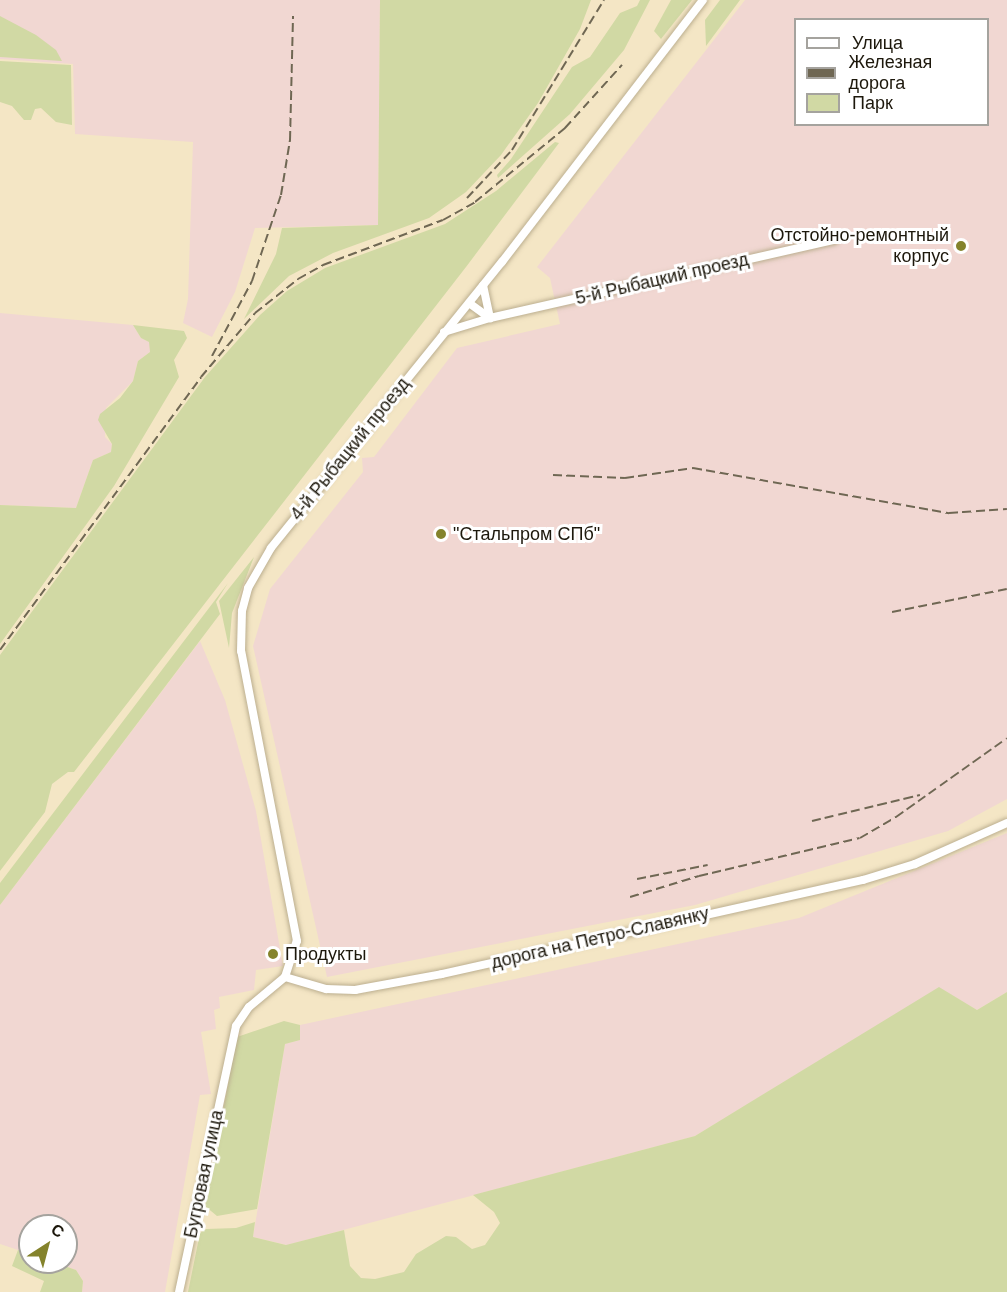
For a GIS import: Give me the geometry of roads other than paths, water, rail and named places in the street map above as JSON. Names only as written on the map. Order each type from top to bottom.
[{"type":"street","name":"4-й Рыбацкий проезд","points":[[285,977],[296,955],[295,918],[243,666],[240,640],[243,605],[271,548],[483,286],[704,0]]},
{"type":"street","name":"5-й Рыбацкий проезд","points":[[444,332],[490,318],[834,240]]},
{"type":"street","points":[[483,286],[490,318]]},
{"type":"street","points":[[469,303],[490,318]]},
{"type":"street","name":"дорога на Петро-Славянку","points":[[285,977],[326,989],[356,990],[442,974],[863,880],[915,864],[1007,823]]},
{"type":"street","name":"Бугровая улица","points":[[179,1292],[228,1056],[241,1016],[285,977]]},
{"type":"railway","points":[[467,198],[512,150],[604,0]]},
{"type":"railway","points":[[212,356],[252,281],[281,195],[290,140],[293,16]]},
{"type":"railway","points":[[0,650],[201,377],[255,313],[298,279],[323,265],[443,220],[475,202],[565,128],[622,65]]},
{"type":"railway","points":[[553,475],[625,478],[693,468],[949,513],[1007,509]]},
{"type":"railway","points":[[892,612],[1007,589]]},
{"type":"railway","points":[[630,897],[699,876],[860,838],[896,817],[1007,738]]},
{"type":"railway","points":[[812,821],[920,795]]},
{"type":"railway","points":[[637,879],[708,865]]},
{"type":"place","name":"Отстойно-ремонтный корпус","points":[[961,246]]},
{"type":"place","name":"\"Стальпром СПб\"","points":[[441,534]]},
{"type":"place","name":"Продукты","points":[[273,954]]}]
